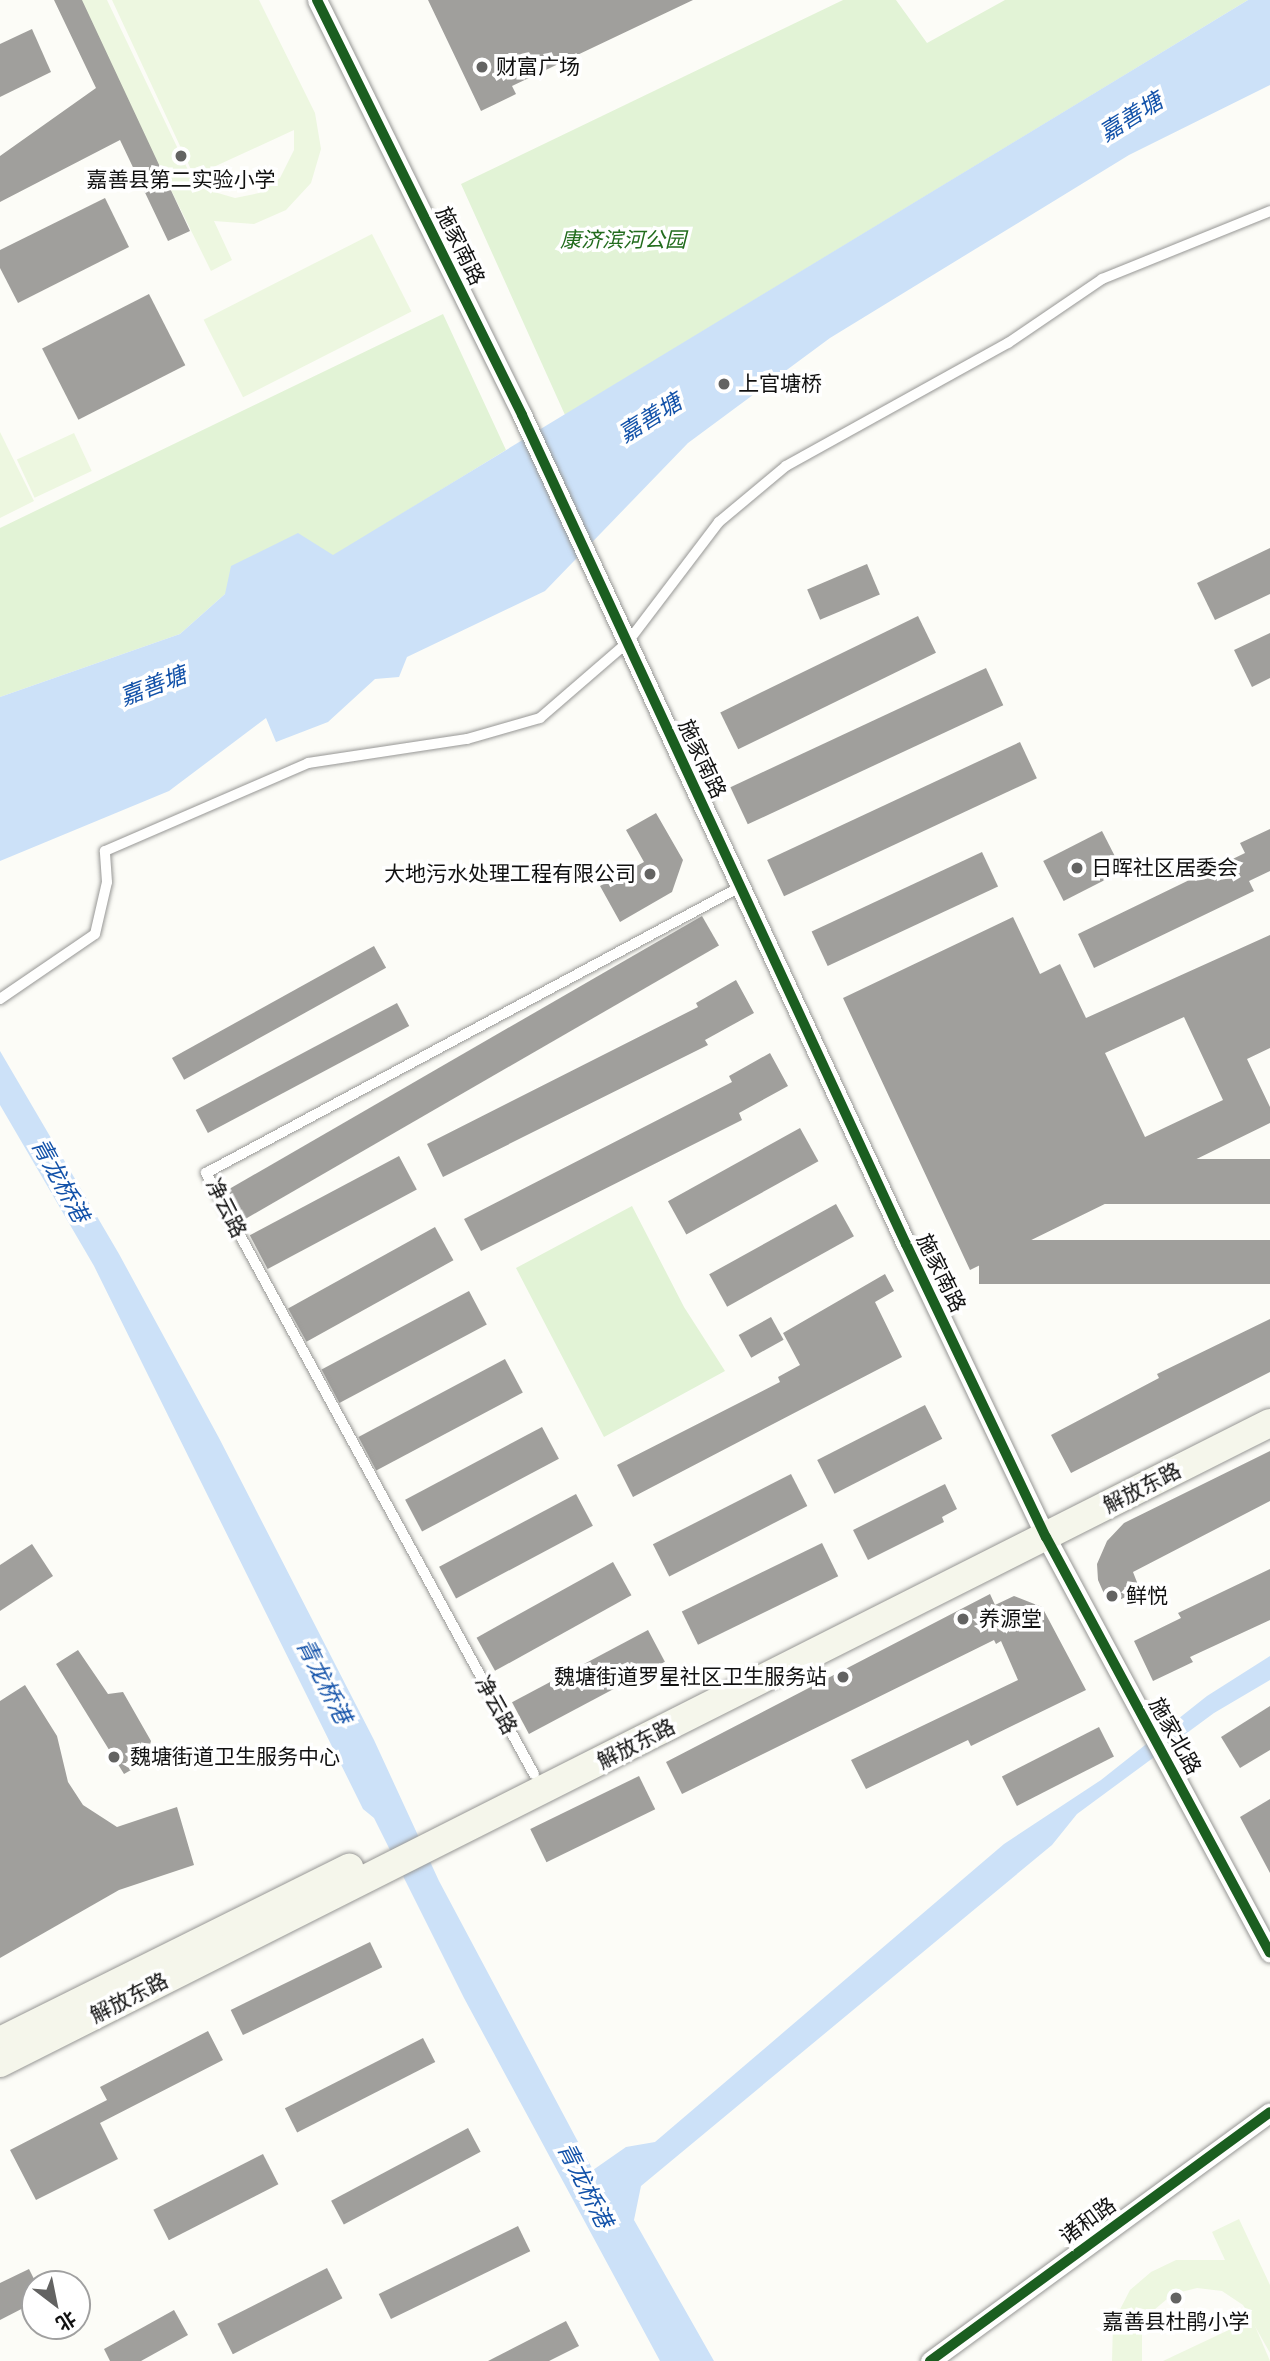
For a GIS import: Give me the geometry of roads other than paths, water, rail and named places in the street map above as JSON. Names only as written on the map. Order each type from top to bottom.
[{"type":"main road","name":"解放东路","points":[[1,2054],[1042,1529],[1270,1403]]},
{"type":"main road","name":"解放东路","points":[[442,1832],[534,1774],[1042,1529],[1270,1423]]},
{"type":"street","name":"施家南路","points":[[317,0],[522,415],[740,887],[1042,1529]]},
{"type":"street","name":"施家北路","points":[[1042,1529],[1270,1953]]},
{"type":"street","name":"诸和路","points":[[930,2361],[1270,2112]]},
{"type":"lane","points":[[0,999],[95,934],[107,882],[105,851],[307,763],[467,739],[540,718],[627,643],[719,522],[786,466],[1008,343],[1102,279],[1270,211]]},
{"type":"lane","name":"净云路","points":[[534,1774],[206,1173],[740,887]]},
{"type":"water","name":"嘉善塘","points":[[1248,0],[1270,0],[1270,85],[1129,155],[830,338],[688,443],[545,591],[407,657],[399,677],[375,679],[328,722],[276,742],[266,718],[169,791],[0,861],[0,697],[180,634],[225,594],[231,566],[298,533],[333,555]]},
{"type":"water","name":"青龙桥港","points":[[0,1051],[119,1254],[219,1438],[374,1740],[439,1881],[593,2170],[626,2147],[655,2142],[1004,1844],[1101,1780],[1207,1696],[1270,1656],[1270,1680],[1214,1713],[1077,1814],[1052,1845],[641,2186],[634,2220],[714,2361],[660,2361],[464,1998],[374,1818],[363,1809],[94,1266],[0,1105]]},
{"type":"place","name":"财富广场","points":[[482,67]]},
{"type":"place","name":"嘉善县第二实验小学","points":[[181,156]]},
{"type":"place","name":"上官塘桥","points":[[724,384]]},
{"type":"place","name":"日晖社区居委会","points":[[1077,868]]},
{"type":"place","name":"大地污水处理工程有限公司","points":[[650,874]]},
{"type":"place","name":"鲜悦","points":[[1112,1596]]},
{"type":"place","name":"养源堂","points":[[963,1619]]},
{"type":"place","name":"魏塘街道罗星社区卫生服务站","points":[[843,1677]]},
{"type":"place","name":"魏塘街道卫生服务中心","points":[[114,1757]]},
{"type":"place","name":"嘉善县杜鹃小学","points":[[1176,2298]]},
{"type":"park label","name":"康济滨河公园","points":[[623,240]]}]
